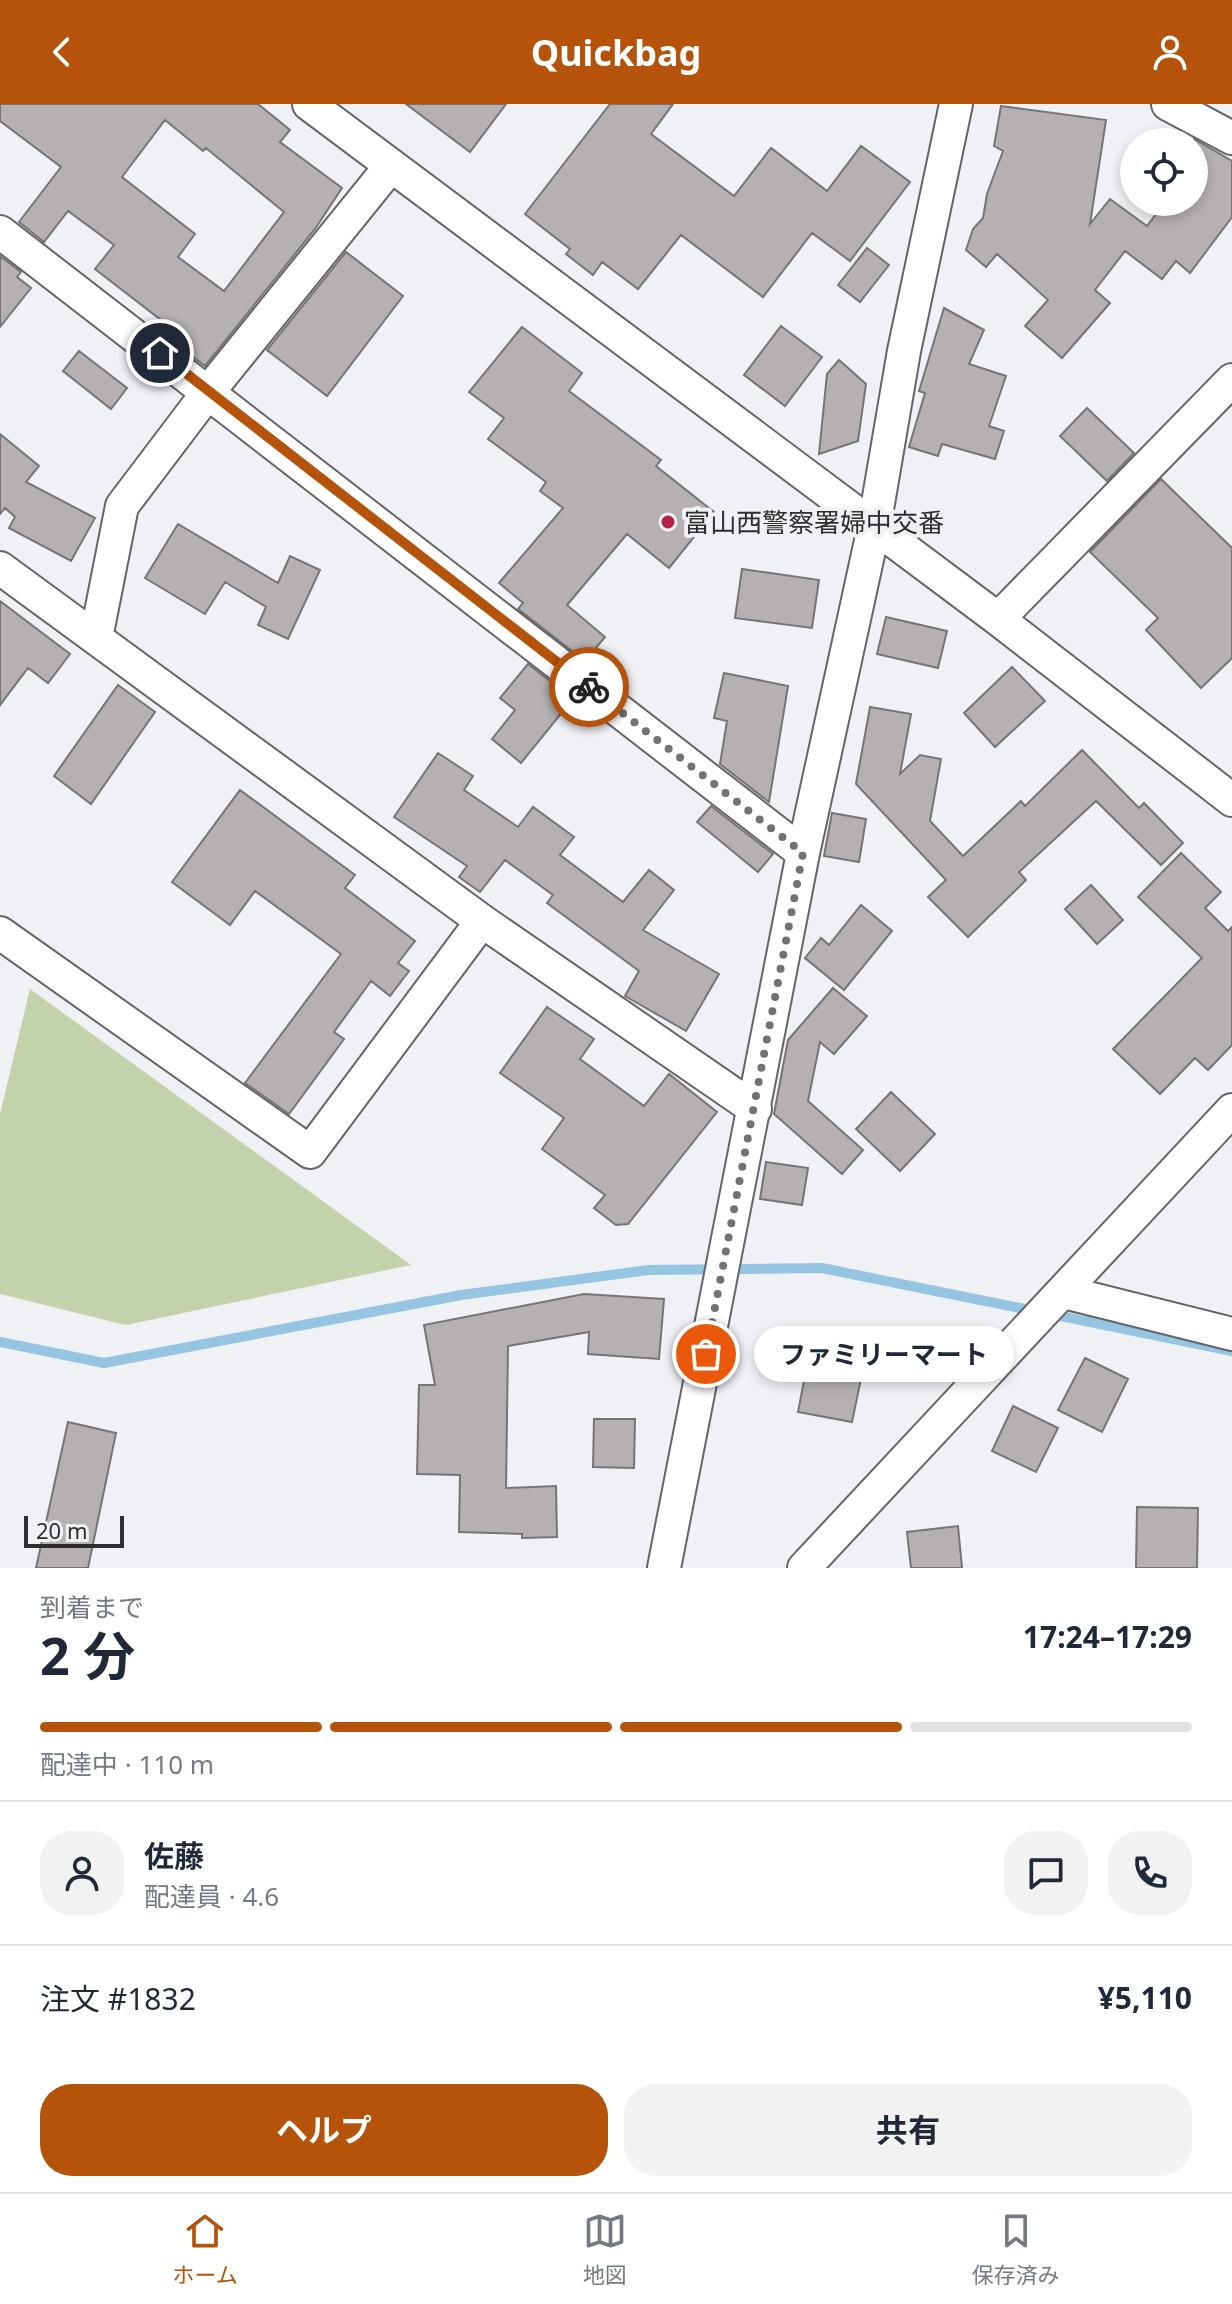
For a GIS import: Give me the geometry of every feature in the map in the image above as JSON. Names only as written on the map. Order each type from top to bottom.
[{"type":"street","points":[[309,104],[998,619],[1232,800]]},
{"type":"street","points":[[664,1568],[803,853],[874,527],[906,336],[956,104]]},
{"type":"street","points":[[1168,104],[1232,138]]},
{"type":"street","points":[[96,638],[122,506],[209,391],[390,167]]},
{"type":"street","points":[[0,232],[803,853]]},
{"type":"street","points":[[998,619],[1232,380]]},
{"type":"street","points":[[0,568],[482,921],[755,1109]]},
{"type":"street","points":[[0,933],[310,1152],[482,921]]},
{"type":"street","points":[[804,1568],[1232,1110]]},
{"type":"street","points":[[1059,1297],[1232,1334]]},
{"type":"green space","points":[[30,989],[411,1265],[126,1325],[0,1294],[0,1114]]},
{"type":"building","points":[[0,104],[258,104],[290,130],[280,142],[342,188],[315,229],[205,366],[173,342],[179,334],[95,269],[114,245],[68,211],[44,242],[19,222],[61,167],[0,121]],"holes":[[[165,120],[203,151],[206,148],[284,212],[224,291],[178,257],[195,234],[122,177]]]},
{"type":"building","points":[[406,104],[506,104],[470,152]]},
{"type":"building","points":[[610,104],[673,104],[651,134],[734,196],[771,148],[827,191],[861,146],[910,182],[850,261],[812,233],[763,297],[681,235],[638,289],[602,262],[593,275],[566,254],[570,249],[525,214]]},
{"type":"building","points":[[1001,106],[1106,120],[1090,224],[1110,199],[1120,206],[1120,216],[1133,216],[1147,226],[1154,216],[1208,216],[1208,147],[1232,161],[1232,217],[1190,273],[1176,261],[1162,279],[1125,251],[1095,290],[1110,303],[1062,358],[1025,326],[1048,300],[997,254],[986,267],[966,250],[973,229],[983,218],[987,194],[1003,151],[994,146]]},
{"type":"building","points":[[867,248],[889,265],[860,302],[838,285]]},
{"type":"building","points":[[346,252],[403,296],[327,396],[267,350]]},
{"type":"building","points":[[0,256],[21,272],[17,277],[31,288],[0,327]]},
{"type":"building","points":[[944,308],[984,330],[969,364],[1006,376],[989,426],[1004,431],[995,459],[942,444],[938,456],[909,447],[925,393],[919,391]]},
{"type":"building","points":[[781,326],[822,357],[785,406],[744,375]]},
{"type":"building","points":[[522,327],[582,373],[569,391],[661,460],[656,466],[714,512],[669,568],[627,534],[567,605],[605,637],[585,661],[518,609],[523,603],[499,583],[563,508],[540,491],[546,482],[488,439],[504,418],[469,392]]},
{"type":"building","points":[[79,351],[127,388],[111,409],[63,371]]},
{"type":"building","points":[[839,360],[866,384],[858,441],[819,454],[827,374]]},
{"type":"building","points":[[1087,408],[1134,453],[1107,481],[1060,436]]},
{"type":"building","points":[[0,434],[39,466],[26,482],[95,518],[71,561],[9,528],[15,517],[5,508],[0,514]]},
{"type":"building","points":[[1161,479],[1232,548],[1232,658],[1201,688],[1146,630],[1158,618],[1090,552]]},
{"type":"building","points":[[178,524],[278,583],[290,556],[320,570],[288,639],[258,625],[266,607],[225,582],[205,614],[145,578]]},
{"type":"building","points":[[742,569],[819,580],[812,628],[735,618]]},
{"type":"building","points":[[0,601],[70,654],[48,683],[28,668],[0,705]]},
{"type":"building","points":[[886,617],[947,631],[938,668],[877,654]]},
{"type":"building","points":[[528,664],[573,699],[521,763],[492,739],[515,710],[500,698]]},
{"type":"building","points":[[1012,667],[1045,701],[995,747],[964,713]]},
{"type":"building","points":[[724,673],[788,686],[769,802],[720,764],[727,721],[714,718]]},
{"type":"building","points":[[118,685],[155,712],[91,804],[54,776]]},
{"type":"building","points":[[870,707],[911,714],[900,774],[920,755],[941,759],[930,821],[963,856],[1021,801],[1025,806],[1082,750],[1139,808],[1144,803],[1183,843],[1161,865],[1096,801],[1019,872],[1026,880],[968,937],[928,897],[946,880],[856,784]]},
{"type":"building","points":[[438,753],[473,776],[464,790],[518,827],[533,807],[574,837],[560,855],[623,902],[649,870],[674,890],[643,930],[719,974],[686,1031],[625,996],[639,971],[547,903],[553,895],[505,860],[480,892],[459,877],[467,866],[394,817]]},
{"type":"building","points":[[240,790],[355,875],[345,888],[415,941],[398,963],[409,971],[390,996],[371,981],[334,1032],[344,1039],[289,1114],[245,1083],[341,954],[255,891],[230,925],[172,882]]},
{"type":"building","points":[[711,806],[773,854],[758,872],[697,822]]},
{"type":"building","points":[[832,813],[866,819],[859,862],[824,856]]},
{"type":"building","points":[[1181,853],[1221,892],[1205,908],[1228,931],[1232,927],[1232,1045],[1208,1070],[1195,1058],[1160,1094],[1113,1049],[1202,958],[1138,897]]},
{"type":"building","points":[[1091,885],[1123,920],[1097,944],[1065,909]]},
{"type":"building","points":[[861,905],[892,931],[844,990],[805,958],[821,938],[829,945]]},
{"type":"building","points":[[833,988],[867,1016],[834,1054],[820,1042],[808,1101],[863,1150],[842,1174],[774,1114],[788,1040]]},
{"type":"building","points":[[547,1007],[594,1039],[580,1059],[644,1106],[669,1074],[717,1112],[628,1224],[616,1225],[594,1208],[605,1195],[542,1149],[564,1118],[500,1073]]},
{"type":"building","points":[[891,1092],[935,1134],[900,1171],[856,1129]]},
{"type":"building","points":[[766,1162],[808,1168],[802,1205],[760,1199]]},
{"type":"building","points":[[584,1294],[664,1299],[659,1359],[588,1354],[589,1332],[508,1346],[506,1488],[556,1486],[557,1537],[522,1538],[522,1534],[459,1532],[460,1475],[417,1474],[419,1385],[435,1385],[424,1325]]},
{"type":"building","points":[[814,1329],[869,1340],[852,1422],[798,1412]]},
{"type":"building","points":[[1085,1358],[1128,1379],[1102,1432],[1058,1410]]},
{"type":"building","points":[[1013,1406],[1058,1428],[1036,1472],[992,1451]]},
{"type":"building","points":[[594,1419],[635,1419],[634,1468],[593,1467]]},
{"type":"building","points":[[68,1422],[116,1433],[88,1568],[36,1568]]},
{"type":"building","points":[[1137,1507],[1198,1508],[1197,1568],[1136,1568]]},
{"type":"building","points":[[958,1526],[962,1568],[911,1568],[907,1532]]},
{"type":"waterway","points":[[0,1342],[104,1363],[461,1295],[648,1270],[822,1268],[1035,1311]]},
{"type":"waterway","points":[[1051,1314],[1232,1351]]},
{"type":"way so far","points":[[589,687],[803,853],[706,1354]]},
{"type":"place","name":"富山西警察署婦中交番","points":[[668,522]]},
{"type":"place","name":"ファミリーマート","points":[[706,1354]]},
{"type":"route","points":[[160,353],[589,687]]}]
